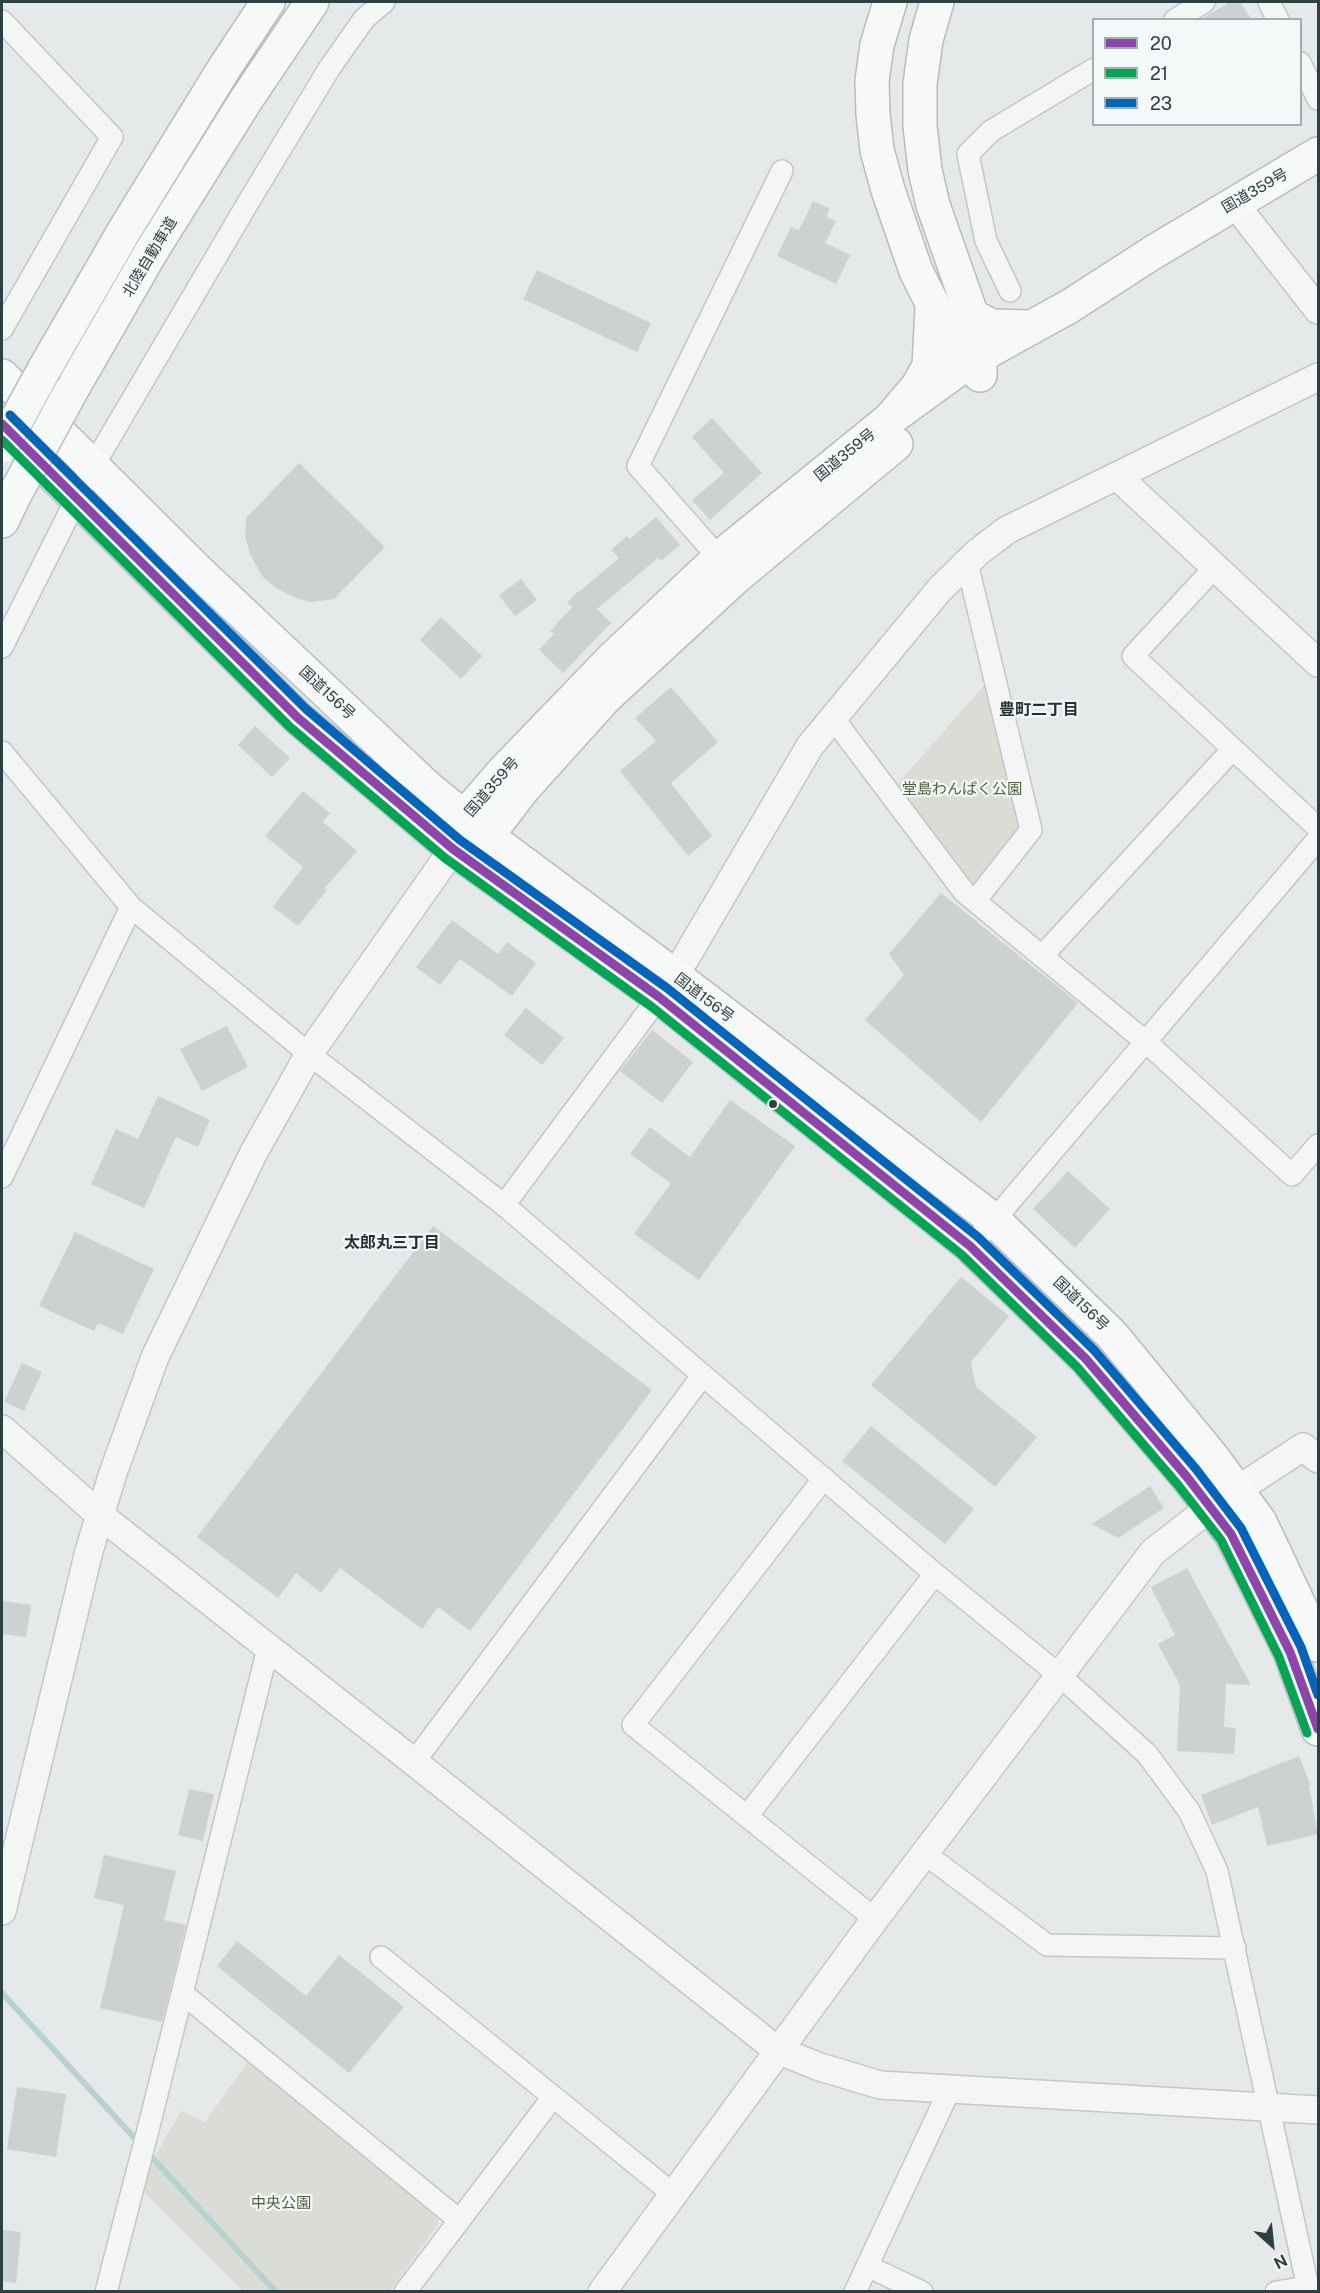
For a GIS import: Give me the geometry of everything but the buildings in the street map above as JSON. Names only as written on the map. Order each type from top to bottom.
[{"type":"highway","points":[[2,446],[124,231],[225,67],[268,2]]},
{"type":"highway","name":"北陸自動車道","points":[[8,508],[151,252],[246,100],[312,2]]},
{"type":"highway","points":[[890,2],[877,45],[872,81],[873,114],[878,150],[915,271],[932,306],[976,364]]},
{"type":"highway","points":[[937,2],[926,40],[920,84],[920,126],[925,170],[933,205],[972,316],[976,364]]},
{"type":"highway","name":"国道359号","points":[[475,826],[503,772],[613,658],[719,558],[890,419],[1234,203],[1318,154]]},
{"type":"highway","points":[[890,419],[918,386],[929,366],[932,306]]},
{"type":"highway","name":"国道359号","points":[[453,849],[475,826],[523,789],[605,698],[736,577],[976,364],[1030,327],[1070,306]]},
{"type":"highway","points":[[972,316],[992,326],[1030,327]]},
{"type":"highway","name":"国道156号","points":[[2,376],[197,570],[427,787],[667,987],[970,1246],[1086,1359],[1223,1498],[1260,1522],[1318,1645]]},
{"type":"highway","name":"国道156号","points":[[2,424],[298,718],[453,849],[667,987],[994,1220],[1112,1335],[1213,1458],[1231,1534],[1290,1652],[1318,1729]]},
{"type":"street","points":[[2,647],[93,466],[330,69],[364,19],[384,2]]},
{"type":"street","points":[[1177,18],[1204,2]]},
{"type":"street","points":[[1269,2],[1277,18]]},
{"type":"street","points":[[2,21],[112,137],[2,329]]},
{"type":"street","points":[[1302,67],[1318,99]]},
{"type":"street","points":[[1010,291],[986,241],[968,154],[991,131],[1092,70]]},
{"type":"street","points":[[719,558],[638,466],[782,171]]},
{"type":"street","points":[[1234,203],[1318,310]]},
{"type":"street","points":[[504,1204],[667,987],[810,746],[940,589],[1007,530],[1318,377]]},
{"type":"street","points":[[1118,477],[1318,663]]},
{"type":"street","points":[[967,563],[1031,830],[975,901]]},
{"type":"street","points":[[1215,567],[1133,656],[1318,828]]},
{"type":"street","points":[[833,718],[964,892],[1146,1042],[1293,1175],[1318,1145]]},
{"type":"street","points":[[1042,956],[1233,749]]},
{"type":"street","points":[[2,752],[131,907],[309,1054],[504,1204],[935,1574],[1059,1675],[1147,1754],[1189,1810],[1217,1871],[1309,2289],[1276,2292]]},
{"type":"street","points":[[970,1246],[1318,839]]},
{"type":"street","points":[[2,1911],[89,1551],[113,1473],[155,1357],[253,1154],[309,1054],[453,849]]},
{"type":"street","points":[[2,1178],[131,907]]},
{"type":"street","points":[[414,1762],[703,1375]]},
{"type":"street","points":[[2,1429],[101,1516],[777,2050],[820,2067],[880,2085],[949,2091],[1318,2110]]},
{"type":"street","points":[[602,2292],[777,2050],[1153,1552],[1223,1498],[1313,1446]]},
{"type":"street","points":[[824,1478],[633,1725],[875,1919]]},
{"type":"street","points":[[747,1816],[935,1574]]},
{"type":"street","points":[[106,2292],[268,1648]]},
{"type":"street","points":[[924,1853],[1047,1944],[1235,1948]]},
{"type":"street","points":[[381,1957],[672,2194]]},
{"type":"street","points":[[182,1993],[459,2220]]},
{"type":"street","points":[[855,2292],[949,2091]]},
{"type":"street","points":[[405,2292],[553,2097]]},
{"type":"street","points":[[867,2266],[922,2292]]},
{"type":"green space","name":"堂島わんぱく公園","points":[[986,683],[1026,829],[974,894],[896,786]]},
{"type":"green space","name":"中央公園","points":[[248,2062],[437,2215],[439,2223],[390,2291],[243,2291],[138,2186],[181,2111],[205,2122]]},
{"type":"waterway","points":[[2,1993],[139,2143]]},
{"type":"waterway","points":[[148,2153],[276,2292]]},
{"type":"transit line","name":"23","points":[[10,415],[306,709],[460,840],[667,988],[978,1237],[1094,1350],[1196,1469],[1241,1528],[1301,1647],[1318,1695]]},
{"type":"transit line","name":"20","points":[[2,424],[298,718],[453,849],[659,997],[970,1246],[1086,1359],[1187,1477],[1231,1534],[1290,1652],[1318,1729]]},
{"type":"transit line","name":"21","points":[[2,440],[290,727],[445,858],[652,1007],[962,1255],[1077,1367],[1178,1485],[1221,1540],[1279,1657],[1307,1733]]},
{"type":"district","name":"豊町二丁目","points":[[1039,710]]},
{"type":"district","name":"太郎丸三丁目","points":[[392,1243]]}]
